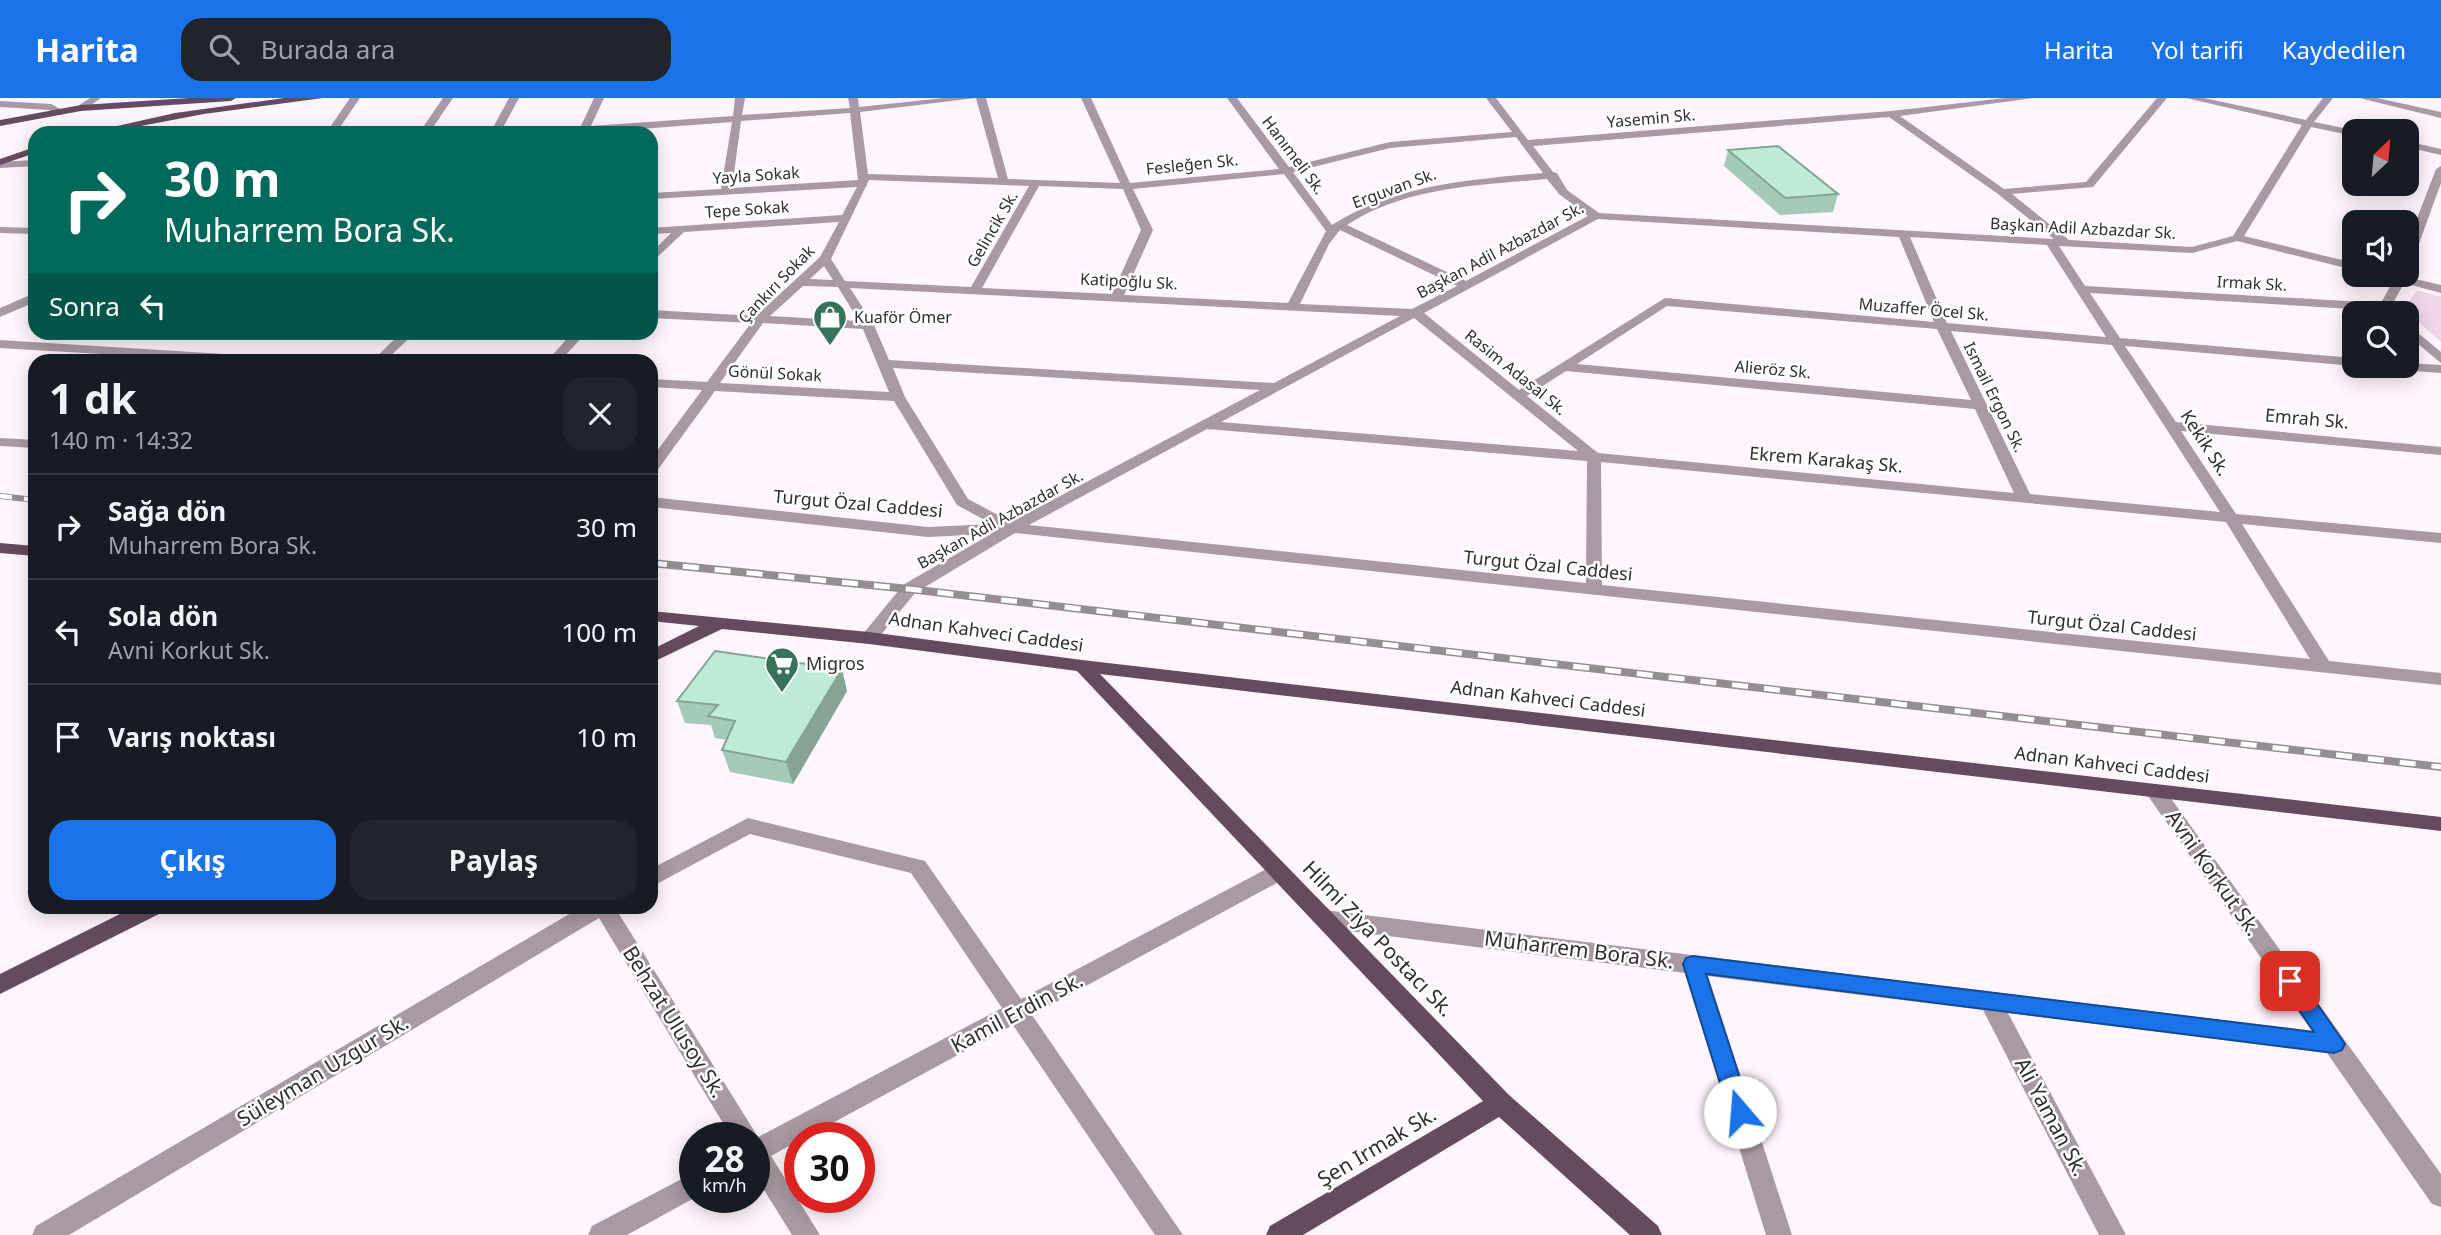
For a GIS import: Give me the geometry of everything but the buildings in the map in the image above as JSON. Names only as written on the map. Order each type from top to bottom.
[{"type":"main road","points":[[0,123],[81,108],[231,98]]},
{"type":"main road","points":[[120,126],[262,102],[318,98]]},
{"type":"main road","points":[[124,106],[155,114],[133,123]]},
{"type":"main road","points":[[0,164],[28,153]]},
{"type":"main road","points":[[0,548],[28,550]]},
{"type":"main road","name":"Adnan Kahveci Caddesi","points":[[658,617],[869,638],[1082,666],[2439,826]]},
{"type":"main road","points":[[658,654],[719,623]]},
{"type":"main road","name":"Hilmi Ziya Postacı Sk.","points":[[1082,666],[1501,1103],[1649,1235]]},
{"type":"main road","points":[[0,985],[140,914]]},
{"type":"main road","name":"Şen Irmak Sk.","points":[[1279,1235],[1501,1103]]},
{"type":"street","points":[[81,108],[96,98]]},
{"type":"street","points":[[336,126],[355,98]]},
{"type":"street","points":[[429,126],[448,98]]},
{"type":"street","points":[[499,126],[514,98]]},
{"type":"street","points":[[586,126],[598,98]]},
{"type":"street","points":[[726,193],[740,98]]},
{"type":"street","points":[[647,126],[736,119],[854,104],[968,98]]},
{"type":"street","name":"Gelincik Sk.","points":[[981,98],[1004,182]]},
{"type":"street","points":[[1086,98],[1147,230],[1117,296]]},
{"type":"street","name":"Hanımeli Sk.","points":[[1232,98],[1286,171],[1336,229]]},
{"type":"street","points":[[1491,98],[1553,175],[1563,192],[1596,216]]},
{"type":"street","points":[[1922,98],[1943,108]]},
{"type":"street","name":"Yasemin Sk.","points":[[1527,144],[1891,114],[2029,98]]},
{"type":"street","points":[[2002,192],[2089,185],[2162,98]]},
{"type":"street","points":[[2191,98],[2342,130]]},
{"type":"street","points":[[2328,98],[2308,123],[2237,237],[2342,264]]},
{"type":"street","points":[[2364,98],[2441,114]]},
{"type":"street","points":[[0,104],[51,107],[61,112]]},
{"type":"street","points":[[854,104],[863,180]]},
{"type":"street","points":[[1891,114],[2002,192],[2066,243]]},
{"type":"street","name":"Fesleğen Sk.","points":[[863,180],[1128,186],[1286,171],[1390,145],[1520,134]]},
{"type":"street","points":[[2419,148],[2441,152]]},
{"type":"street","points":[[0,164],[28,163]]},
{"type":"street","points":[[2419,228],[2441,169]]},
{"type":"street","name":"Erguvan Sk.","points":[[1336,229],[1367,211],[1440,186],[1553,175]]},
{"type":"street","name":"Yayla Sokak","points":[[658,197],[863,180]]},
{"type":"street","name":"Çankırı Sokak","points":[[658,459],[760,319],[825,258],[863,180]]},
{"type":"street","name":"Gelincik Sk.","points":[[975,290],[1036,183]]},
{"type":"street","name":"Başkan Adil Azbazdar Sk.","points":[[869,638],[909,589],[1012,528],[1596,216],[2192,250],[2237,237]]},
{"type":"street","name":"Tepe Sokak","points":[[658,231],[844,218]]},
{"type":"street","points":[[1293,306],[1336,229],[1467,286]]},
{"type":"street","points":[[0,230],[28,230]]},
{"type":"street","points":[[658,253],[680,230]]},
{"type":"street","name":"Ismail Ergon Sk.","points":[[1903,234],[1943,328],[2024,498]]},
{"type":"street","name":"Kekik Sk.","points":[[2051,242],[2231,518],[2324,668]]},
{"type":"street","points":[[825,258],[868,325],[898,397],[962,502],[1012,528]]},
{"type":"street","name":"Katipoğlu Sk.","points":[[800,282],[1416,313]]},
{"type":"street","points":[[2419,282],[2441,289]]},
{"type":"street","name":"Irmak Sk.","points":[[2080,289],[2342,307]]},
{"type":"street","points":[[0,313],[28,300]]},
{"type":"street","name":"Muzaffer Öcel Sk.","points":[[1518,396],[1665,302],[2342,361]]},
{"type":"street","name":"Rasim Adasal Sk.","points":[[1416,313],[1594,457]]},
{"type":"street","points":[[658,314],[868,325]]},
{"type":"street","points":[[2419,339],[2441,359]]},
{"type":"street","points":[[386,354],[401,340]]},
{"type":"street","points":[[560,354],[573,340]]},
{"type":"street","points":[[0,344],[122,354]]},
{"type":"street","points":[[884,364],[1278,387]]},
{"type":"street","name":"Alieröz Sk.","points":[[1564,367],[1979,405]]},
{"type":"street","points":[[2419,367],[2441,369]]},
{"type":"street","name":"Gönül Sokak","points":[[658,383],[898,397]]},
{"type":"street","name":"Ekrem Karakaş Sk.","points":[[1206,425],[1594,457],[2441,538]]},
{"type":"street","name":"Emrah Sk.","points":[[2170,426],[2441,451]]},
{"type":"street","points":[[0,442],[28,443]]},
{"type":"street","points":[[1594,457],[1594,590]]},
{"type":"street","name":"Turgut Özal Caddesi","points":[[658,503],[928,532],[1012,528],[2441,679]]},
{"type":"street","name":"Avni Korkut Sk.","points":[[2155,791],[2441,1195]]},
{"type":"street","points":[[658,875],[748,826],[918,867],[1170,1235]]},
{"type":"street","name":"Kamil Erdin Sk.","points":[[770,1143],[1279,872]]},
{"type":"street","name":"Süleyman Uzgur Sk.","points":[[45,1235],[588,914]]},
{"type":"street","name":"Behzat Ulusoy Sk.","points":[[607,914],[736,1122]]},
{"type":"street","name":"Muharrem Bora Sk.","points":[[1324,919],[2334,1044]]},
{"type":"street","points":[[1693,964],[1779,1235]]},
{"type":"street","name":"Ali Yaman Sk.","points":[[1989,1000],[2113,1235]]},
{"type":"street","points":[[770,1176],[807,1235]]},
{"type":"street","points":[[601,1235],[679,1193]]},
{"type":"shaded area","points":[[2417,290],[2441,297],[2441,342],[2419,322],[2419,301],[2409,301]]},
{"type":"railway","points":[[0,496],[28,499]]},
{"type":"railway","points":[[658,564],[909,589],[2441,767]]},
{"type":"place","name":"Kuaför Ömer","points":[[830,347]]},
{"type":"place","name":"Migros","points":[[782,694]]},
{"type":"route","points":[[1740,1112],[1693,964],[2334,1044],[2290,981]]}]
